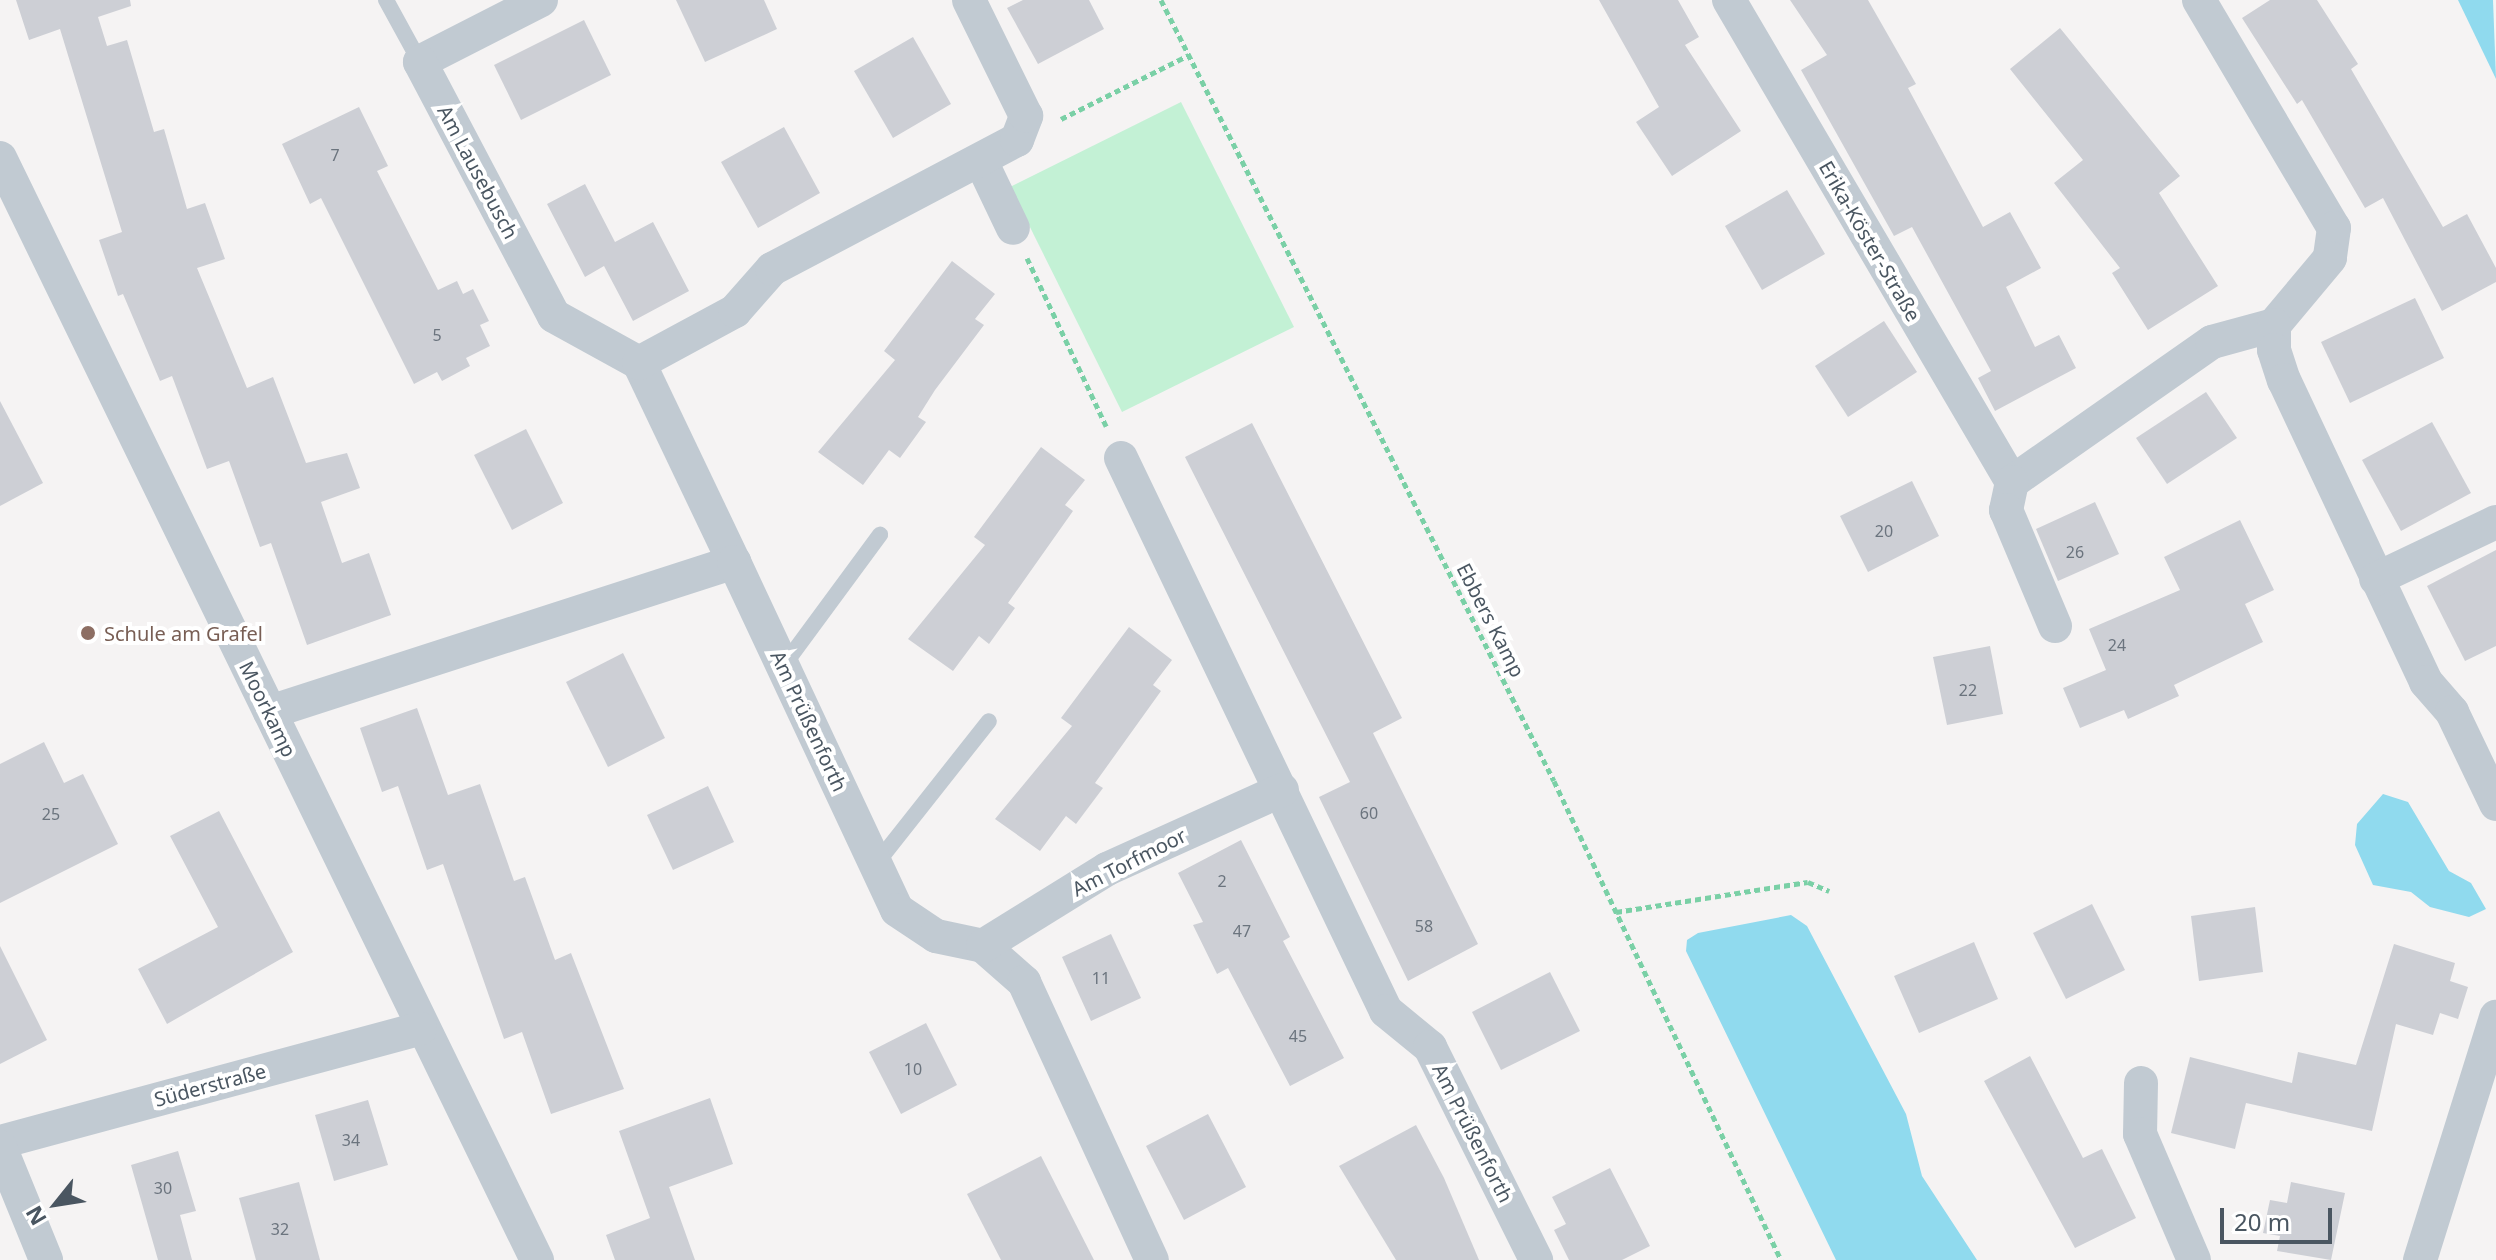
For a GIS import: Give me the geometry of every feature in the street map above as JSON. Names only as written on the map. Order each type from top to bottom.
[{"type":"street","points":[[420,62],[541,0]]},
{"type":"street","points":[[270,712],[734,562],[639,363],[735,311],[772,269],[1017,140],[1026,116],[969,0]]},
{"type":"street","name":"Erika-Köster-Straße","points":[[1729,0],[2012,482]]},
{"type":"street","points":[[2055,626],[2006,510],[2012,482],[2212,342],[2274,325],[2330,258],[2334,228],[2199,0]]},
{"type":"street","name":"Am Lausebusch","points":[[420,62],[554,316],[639,363]]},
{"type":"street","name":"Moorkamp","points":[[0,158],[270,712],[420,1029],[537,1260]]},
{"type":"street","points":[[981,161],[1013,228]]},
{"type":"street","points":[[2274,325],[2274,350],[2284,380],[2376,579],[2496,804]]},
{"type":"street","name":"Am Prüßenforth","points":[[1121,458],[1386,1011],[1430,1047],[1536,1260]]},
{"type":"street","points":[[2376,579],[2496,522]]},
{"type":"street","name":"Am Prüßenforth","points":[[734,562],[897,910],[936,936],[983,946],[1024,982],[1152,1260]]},
{"type":"street","name":"Am Torfmoor","points":[[983,946],[1107,869],[1282,790]]},
{"type":"street","points":[[2420,1260],[2496,1017]]},
{"type":"street","name":"Süderstraße","points":[[0,1145],[420,1029]]},
{"type":"street","points":[[2141,1083],[2140,1134],[2194,1260]]},
{"type":"street","points":[[0,1145],[46,1260]]},
{"type":"lane","points":[[386,0],[420,62]]},
{"type":"lane","points":[[784,665],[880,535]]},
{"type":"lane","points":[[876,864],[989,721]]},
{"type":"path","name":"Ebbers Kamp","points":[[1161,0],[1616,912],[1781,1260]]},
{"type":"path","points":[[1017,140],[1189,55]]},
{"type":"path","points":[[1013,228],[1121,458]]},
{"type":"path","points":[[1616,912],[1808,882],[1829,891]]},
{"type":"green space","points":[[1181,102],[1294,327],[1122,412],[1010,187]]},
{"type":"water","points":[[2458,0],[2493,0],[2496,79]]},
{"type":"water","points":[[2383,794],[2408,802],[2449,871],[2471,883],[2486,909],[2469,917],[2430,907],[2411,892],[2373,885],[2355,845],[2357,824]]},
{"type":"water","points":[[1791,915],[1807,926],[1906,1114],[1922,1176],[1977,1260],[1836,1260],[1686,951],[1687,940],[1698,933]]},
{"type":"building","points":[[16,0],[130,0],[131,6],[98,17],[107,46],[127,40],[154,132],[164,129],[187,209],[205,203],[225,259],[197,268],[247,388],[273,377],[306,463],[347,453],[360,488],[321,502],[342,563],[369,553],[391,615],[307,645],[271,543],[260,547],[229,461],[207,469],[172,376],[160,381],[123,294],[118,296],[99,240],[122,232],[60,29],[29,40]]},
{"type":"building","points":[[676,0],[764,0],[777,29],[705,62]]},
{"type":"building","points":[[1023,0],[1089,0],[1104,29],[1038,64],[1007,8]]},
{"type":"building","points":[[1599,0],[1678,0],[1699,37],[1685,45],[1741,131],[1672,176],[1636,122],[1659,107]]},
{"type":"building","points":[[1790,0],[1868,0],[1916,84],[1908,88],[1983,227],[2010,212],[2041,268],[2006,287],[2035,347],[2059,335],[2076,368],[1995,411],[1978,378],[1991,371],[1912,227],[1894,236],[1801,70],[1827,55]]},
{"type":"building","points":[[2270,0],[2317,0],[2358,64],[2351,69],[2443,227],[2467,214],[2496,268],[2496,282],[2442,311],[2383,198],[2365,208],[2302,100],[2297,104],[2242,18]]},
{"type":"building","points":[[584,20],[611,75],[521,120],[494,65]]},
{"type":"building","points":[[2060,28],[2180,176],[2159,193],[2218,286],[2148,330],[2112,273],[2120,268],[2054,183],[2083,160],[2010,69]]},
{"type":"building","points":[[913,37],[951,104],[893,138],[854,71]]},
{"type":"building","points":[[359,107],[388,166],[377,171],[438,290],[457,281],[463,294],[473,289],[489,321],[480,325],[490,346],[466,358],[470,366],[442,381],[437,372],[414,384],[321,198],[310,204],[282,144]]},
{"type":"building","points":[[784,127],[820,193],[758,228],[721,162]]},
{"type":"building","points":[[585,184],[615,242],[653,222],[689,291],[633,321],[604,266],[585,277],[547,204]]},
{"type":"building","points":[[1787,190],[1825,254],[1762,290],[1725,226]]},
{"type":"building","points":[[952,261],[995,294],[975,319],[984,325],[935,390],[918,417],[926,422],[900,458],[889,450],[863,485],[818,452],[895,360],[884,351]]},
{"type":"building","points":[[2415,298],[2444,358],[2350,403],[2321,342]]},
{"type":"building","points":[[1884,321],[1917,372],[1848,417],[1815,366]]},
{"type":"building","points":[[2206,392],[2237,438],[2167,484],[2136,438]]},
{"type":"building","points":[[0,401],[43,483],[0,506]]},
{"type":"building","points":[[2432,422],[2471,493],[2401,531],[2362,460]]},
{"type":"building","points":[[1252,423],[1402,718],[1373,733],[1478,944],[1408,981],[1319,797],[1350,782],[1185,457]]},
{"type":"building","points":[[526,429],[563,503],[512,530],[474,455]]},
{"type":"building","points":[[1041,447],[1085,480],[1065,505],[1073,511],[1008,603],[1015,608],[989,644],[979,636],[953,671],[908,639],[985,545],[974,537]]},
{"type":"building","points":[[1912,481],[1939,536],[1868,572],[1840,516]]},
{"type":"building","points":[[2095,502],[2119,554],[2058,581],[2036,529]]},
{"type":"building","points":[[2240,520],[2274,590],[2245,604],[2263,642],[2174,685],[2179,696],[2128,719],[2124,710],[2080,728],[2063,688],[2106,670],[2089,629],[2180,590],[2164,557]]},
{"type":"building","points":[[2496,550],[2496,646],[2465,661],[2427,586]]},
{"type":"building","points":[[1129,627],[1172,660],[1153,685],[1161,691],[1095,783],[1103,788],[1076,824],[1066,816],[1040,851],[995,819],[1072,726],[1061,718]]},
{"type":"building","points":[[1990,646],[2003,714],[1947,725],[1933,657]]},
{"type":"building","points":[[623,653],[665,738],[608,767],[566,682]]},
{"type":"building","points":[[417,708],[448,795],[480,784],[514,881],[525,877],[555,960],[571,953],[624,1089],[551,1114],[522,1032],[504,1039],[443,864],[427,870],[398,786],[382,792],[360,728]]},
{"type":"building","points":[[44,742],[64,783],[83,774],[118,844],[0,903],[0,764]]},
{"type":"building","points":[[708,786],[734,842],[673,870],[647,815]]},
{"type":"building","points":[[219,811],[293,952],[167,1024],[138,969],[218,927],[170,836]]},
{"type":"building","points":[[1241,840],[1290,937],[1283,941],[1344,1058],[1290,1086],[1228,968],[1217,974],[1193,925],[1203,922],[1178,873]]},
{"type":"building","points":[[2092,904],[2125,970],[2066,999],[2033,933]]},
{"type":"building","points":[[2255,907],[2263,972],[2199,981],[2191,916]]},
{"type":"building","points":[[1111,934],[1141,998],[1091,1021],[1062,957]]},
{"type":"building","points":[[1974,942],[1998,999],[1919,1033],[1894,976]]},
{"type":"building","points":[[2394,944],[2455,963],[2450,981],[2468,987],[2458,1019],[2440,1013],[2433,1035],[2396,1024],[2372,1131],[2246,1103],[2235,1149],[2171,1133],[2190,1057],[2292,1083],[2298,1052],[2356,1065]]},
{"type":"building","points":[[0,946],[47,1040],[0,1064]]},
{"type":"building","points":[[1550,972],[1580,1031],[1501,1070],[1472,1012]]},
{"type":"building","points":[[926,1023],[957,1085],[901,1114],[869,1052]]},
{"type":"building","points":[[2030,1056],[2083,1158],[2102,1149],[2136,1218],[2075,1248],[1984,1081]]},
{"type":"building","points":[[710,1098],[733,1164],[669,1187],[695,1260],[615,1260],[606,1235],[650,1218],[619,1131]]},
{"type":"building","points":[[368,1100],[388,1165],[334,1181],[315,1115]]},
{"type":"building","points":[[1208,1114],[1246,1187],[1184,1220],[1146,1146]]},
{"type":"building","points":[[1416,1125],[1444,1178],[1479,1260],[1396,1260],[1339,1166]]},
{"type":"building","points":[[178,1151],[196,1211],[180,1215],[192,1260],[158,1260],[131,1165]]},
{"type":"building","points":[[1041,1156],[1094,1260],[1001,1260],[967,1194]]},
{"type":"building","points":[[1610,1168],[1650,1246],[1622,1260],[1569,1260],[1554,1230],[1566,1224],[1552,1197]]},
{"type":"building","points":[[299,1182],[320,1260],[256,1260],[239,1198]]},
{"type":"building","points":[[2291,1182],[2345,1193],[2331,1260],[2277,1251],[2280,1236],[2263,1233],[2270,1200],[2287,1203]]},
{"type":"place","name":"Schule am Grafel","points":[[88,633]]}]
